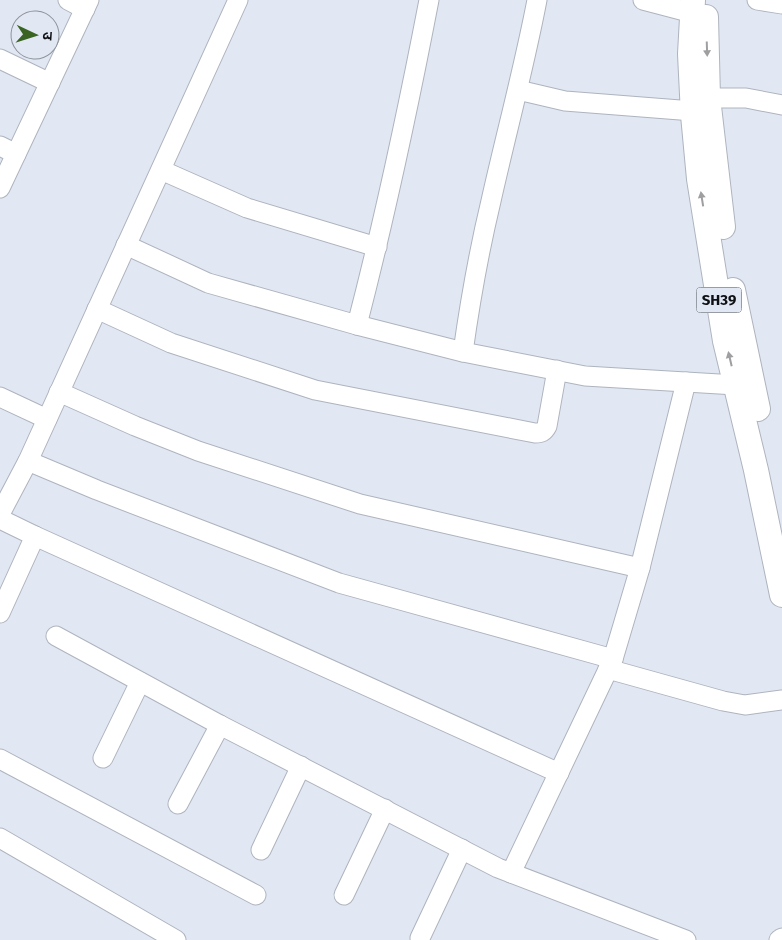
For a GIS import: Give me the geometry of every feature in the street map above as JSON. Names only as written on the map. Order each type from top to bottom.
[{"type":"main road","name":"SH39","points":[[699,7],[702,198],[725,341],[758,480],[782,595]]},
{"type":"main road","name":"SH39","points":[[700,104],[719,200],[737,310],[782,525]]},
{"type":"street","points":[[0,188],[8,150],[50,84],[87,5],[68,0]]},
{"type":"street","points":[[0,514],[48,419],[238,0]]},
{"type":"street","points":[[357,325],[408,112],[429,0]]},
{"type":"street","points":[[463,352],[470,303],[490,202],[518,90],[537,0]]},
{"type":"street","points":[[643,0],[699,7]]},
{"type":"street","points":[[757,0],[782,4]]},
{"type":"street","points":[[0,59],[50,84]]},
{"type":"street","points":[[518,90],[574,102],[700,104],[746,98],[782,105]]},
{"type":"street","points":[[161,170],[247,208],[377,247]]},
{"type":"street","points":[[126,245],[208,283],[357,325],[463,352],[585,376],[736,385]]},
{"type":"street","points":[[97,309],[171,343],[315,390],[535,433],[545,431],[547,426],[557,370]]},
{"type":"street","points":[[511,873],[611,664],[640,568],[686,382]]},
{"type":"street","points":[[59,392],[134,426],[198,451],[360,504],[640,568]]},
{"type":"street","points":[[0,397],[48,419]]},
{"type":"street","points":[[28,461],[97,490],[339,583],[611,664],[723,701],[745,705],[782,700]]},
{"type":"street","points":[[0,519],[559,772]]},
{"type":"street","points":[[0,613],[35,536]]},
{"type":"street","points":[[56,636],[220,724],[498,868],[686,940]]},
{"type":"street","points":[[103,758],[140,682]]},
{"type":"street","points":[[178,804],[220,724]]},
{"type":"street","points":[[0,759],[256,895]]},
{"type":"street","points":[[261,850],[302,766]]},
{"type":"street","points":[[344,895],[385,809]]},
{"type":"street","points":[[0,838],[176,940]]},
{"type":"street","points":[[420,938],[462,849]]}]
